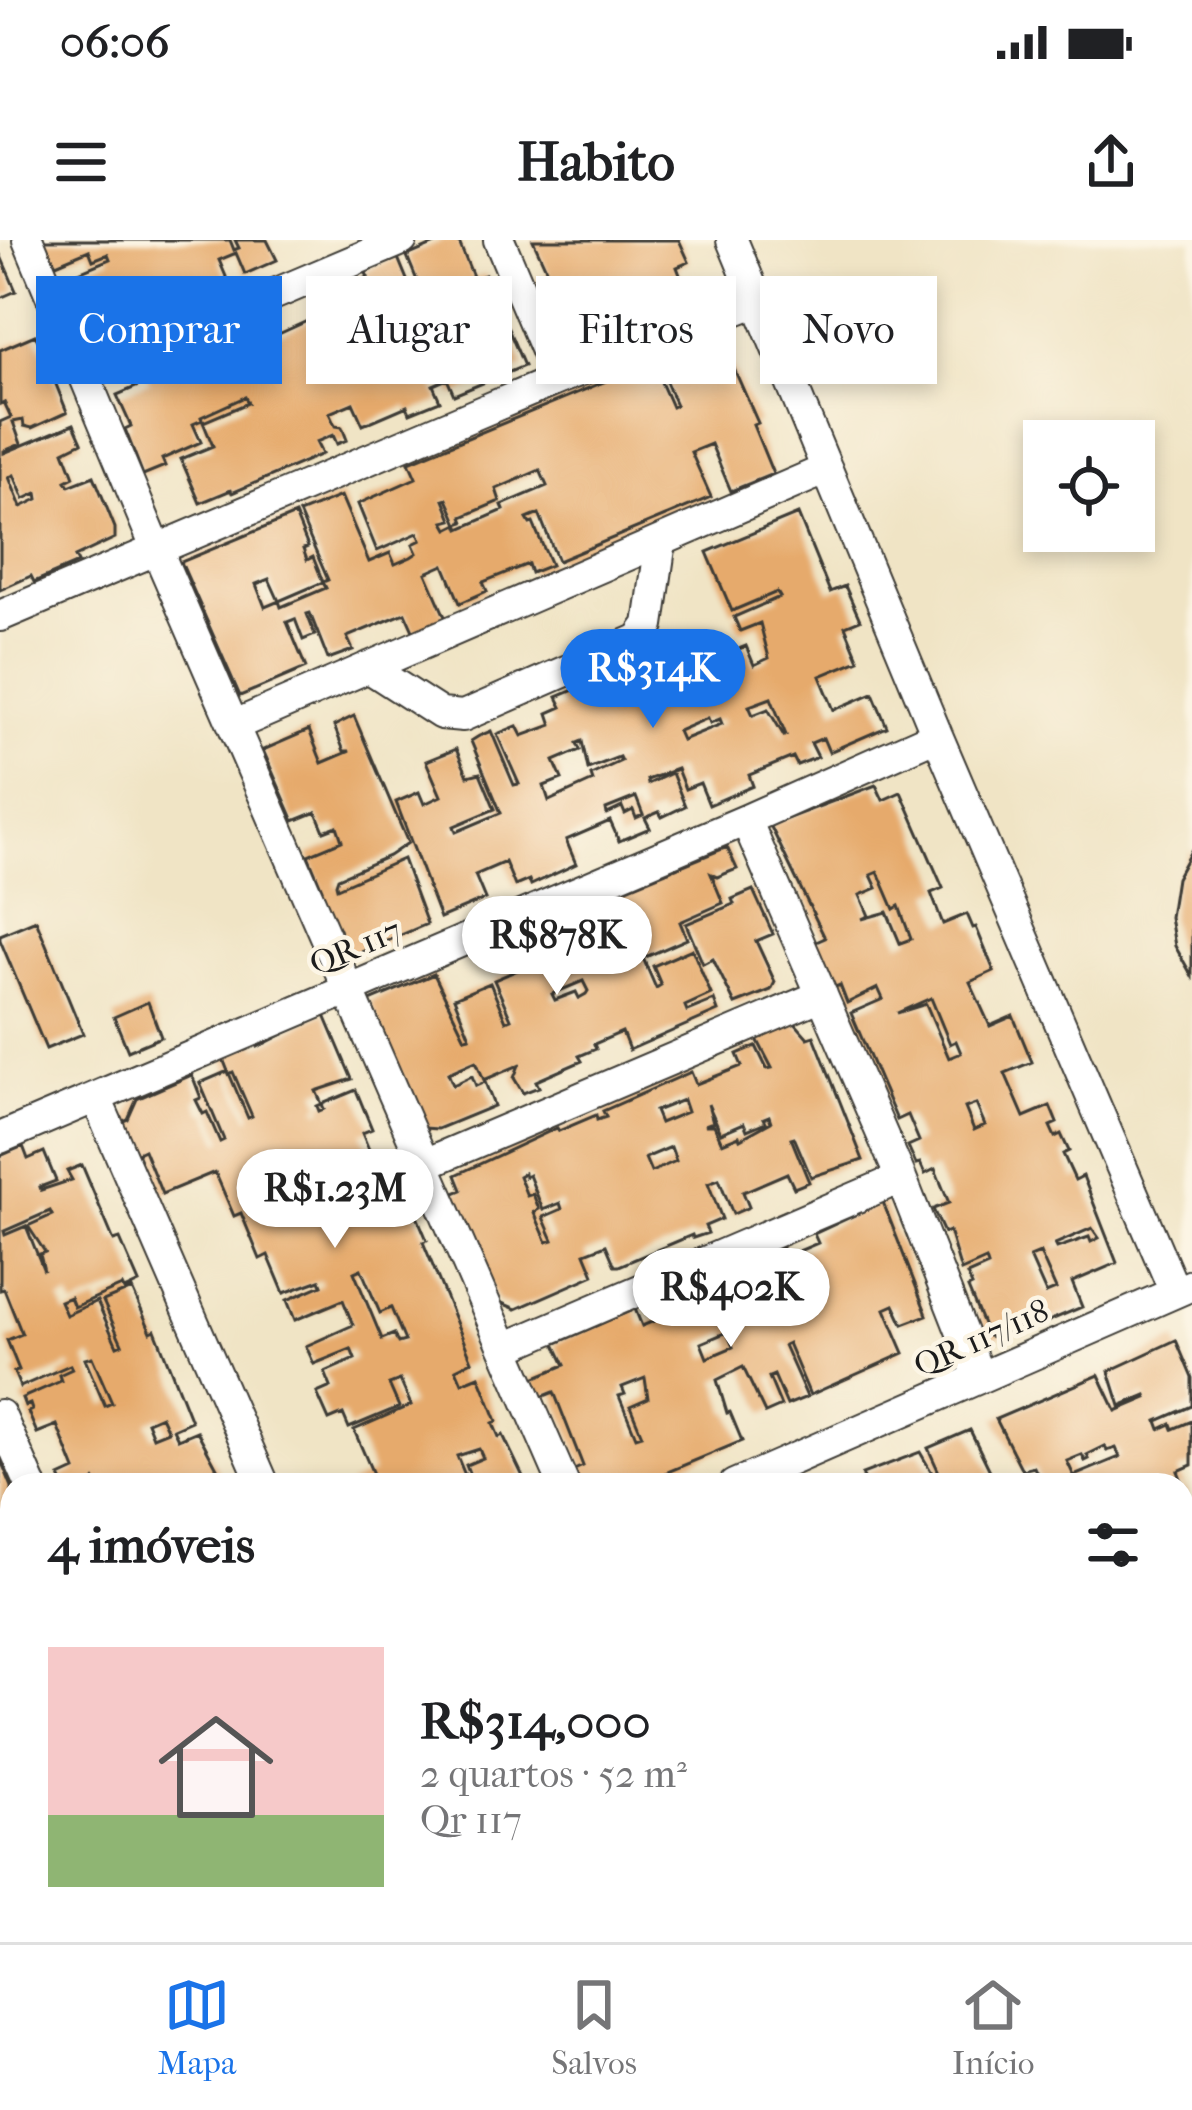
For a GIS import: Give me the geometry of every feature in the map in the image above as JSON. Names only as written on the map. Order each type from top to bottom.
[{"type":"street","points":[[28,240],[43,276]]},
{"type":"street","points":[[282,291],[402,240]]},
{"type":"street","points":[[500,240],[536,326]]},
{"type":"street","points":[[732,240],[937,735],[1184,1288]]},
{"type":"street","points":[[736,310],[758,301]]},
{"type":"street","points":[[88,384],[559,1473]]},
{"type":"street","points":[[0,616],[546,384]]},
{"type":"street","points":[[235,725],[827,469]]},
{"type":"street","points":[[368,668],[452,717],[639,640],[649,625],[661,541]]},
{"type":"street","name":"QR 117","points":[[0,1138],[937,735]]},
{"type":"street","points":[[746,820],[901,1178],[979,1376]]},
{"type":"street","points":[[425,1164],[822,994]]},
{"type":"street","points":[[97,1098],[258,1473]]},
{"type":"street","points":[[507,1348],[901,1178]]},
{"type":"street","name":"QR 117/118","points":[[761,1473],[1184,1288]]},
{"type":"street","points":[[0,1415],[26,1473]]},
{"type":"building","points":[[42,240],[230,240],[234,250],[239,248],[235,240],[267,240],[277,260],[245,274],[236,253],[219,260],[226,276],[69,276],[110,259],[108,254],[93,260],[89,250],[56,264]]},
{"type":"building","points":[[444,240],[458,240],[473,276],[415,276],[407,256]]},
{"type":"building","points":[[533,240],[679,240],[689,262],[677,267],[678,276],[549,275]]},
{"type":"building","points":[[0,254],[16,291],[0,298]]},
{"type":"building","points":[[398,258],[405,276],[368,276],[365,271]]},
{"type":"building","points":[[306,322],[306,384],[435,384],[440,401],[410,413],[407,406],[363,425],[353,403],[329,413],[347,440],[337,444],[333,435],[316,442],[322,454],[200,503],[181,459],[213,446],[203,422],[248,403],[245,397],[201,417],[193,424],[201,442],[162,459],[165,466],[143,475],[125,429],[131,426],[117,395],[143,384],[282,384],[282,332]]},
{"type":"building","points":[[35,335],[36,384],[56,384],[67,412],[32,428],[24,426],[23,420],[13,422],[21,444],[4,453],[74,424],[82,442],[64,451],[74,477],[66,481],[69,486],[94,476],[115,538],[75,557],[78,563],[0,590],[0,422],[11,417],[4,402],[0,404],[0,350]],"holes":[[[14,475],[24,499],[37,493],[38,499],[21,507],[9,477]]]},
{"type":"building","points":[[512,338],[524,366],[512,371]]},
{"type":"building","points":[[736,373],[773,474],[731,491],[711,444],[691,452],[711,497],[558,561],[539,514],[527,519],[551,565],[531,573],[528,564],[483,582],[487,591],[460,603],[444,565],[426,573],[446,619],[414,633],[405,613],[347,637],[353,650],[328,659],[310,613],[315,635],[303,640],[295,619],[287,622],[306,668],[240,696],[181,562],[295,515],[308,547],[303,549],[307,560],[313,557],[323,582],[328,580],[299,513],[341,496],[369,562],[390,553],[395,564],[417,553],[413,544],[421,540],[418,533],[377,551],[358,504],[416,478],[409,462],[599,384],[662,384],[672,407],[676,405],[667,384],[736,384]],"holes":[[[540,470],[547,486],[460,529],[462,517],[500,501],[496,489]],[[447,499],[458,524],[448,529],[444,522],[452,520]],[[269,579],[279,601],[265,607],[256,584]],[[323,582],[326,588],[281,607],[279,601]]]},
{"type":"building","points":[[449,384],[481,384],[454,395]]},
{"type":"building","points":[[798,514],[830,592],[845,586],[860,620],[845,626],[859,660],[820,676],[834,710],[873,693],[887,727],[829,752],[823,738],[811,743],[818,757],[797,765],[793,757],[749,775],[753,786],[709,805],[700,783],[685,789],[677,769],[647,780],[648,784],[672,773],[685,806],[662,817],[659,812],[645,818],[650,828],[619,841],[610,821],[566,840],[576,864],[531,885],[529,880],[515,886],[505,862],[475,875],[485,899],[440,918],[396,802],[419,792],[424,804],[441,796],[426,761],[456,749],[468,776],[480,773],[495,809],[454,826],[456,832],[501,813],[471,741],[479,736],[491,731],[514,785],[519,784],[497,734],[517,726],[522,736],[552,725],[548,713],[562,707],[557,697],[692,640],[702,664],[746,646],[754,665],[769,658],[760,623],[740,631],[734,617],[780,597],[777,592],[732,611],[707,552]],"holes":[[[771,698],[786,735],[768,709],[753,715],[749,706]],[[708,718],[710,723],[720,719],[722,724],[682,740],[678,731]],[[582,741],[588,769],[619,757],[621,761],[591,775],[593,781],[549,801],[544,786],[562,779],[554,761],[580,750],[577,743]],[[636,797],[643,815],[636,818],[633,810],[625,814],[622,807],[607,814],[606,809]]]},
{"type":"building","points":[[354,716],[408,843],[338,878],[337,888],[403,859],[427,924],[350,957],[318,891],[322,889],[308,855],[342,841],[337,826],[324,831],[316,812],[294,821],[263,750],[309,730],[322,763],[350,751],[344,751],[334,726]]},
{"type":"building","points":[[876,785],[883,800],[901,792],[943,888],[931,893],[943,924],[967,914],[994,971],[970,982],[990,1026],[1013,1016],[1032,1062],[1005,1073],[1024,1117],[1050,1106],[1057,1123],[1050,1126],[1055,1137],[1061,1134],[1069,1151],[1063,1154],[1075,1180],[1083,1176],[1117,1263],[1072,1282],[1082,1307],[1037,1326],[1035,1320],[998,1337],[988,1336],[967,1275],[988,1266],[986,1260],[961,1271],[949,1231],[944,1233],[933,1209],[949,1203],[935,1169],[925,1174],[920,1163],[916,1164],[908,1146],[919,1141],[908,1115],[897,1120],[851,1013],[883,999],[878,988],[847,1003],[840,985],[833,988],[814,943],[825,938],[770,825]],"holes":[[[878,872],[894,909],[899,906],[911,939],[900,943],[887,912],[862,919],[869,916],[860,895],[877,888],[871,875]],[[931,998],[950,1044],[956,1041],[961,1053],[949,1058],[926,1004],[897,1013]],[[976,1104],[985,1125],[974,1130],[965,1108]],[[1092,1228],[1099,1238],[1057,1248],[1055,1244]],[[1040,1253],[1056,1289],[1046,1293],[1030,1257]]]},
{"type":"building","points":[[727,847],[737,869],[717,877],[711,874],[723,903],[680,922],[687,939],[643,958],[656,988],[661,985],[653,966],[692,949],[711,994],[685,1006],[687,1011],[714,1000],[718,1011],[629,1050],[622,1032],[594,1044],[596,1049],[579,1056],[582,1061],[536,1081],[539,1087],[523,1093],[514,1078],[519,1065],[484,1080],[476,1061],[448,1073],[453,1085],[472,1076],[476,1086],[485,1082],[494,1106],[438,1129],[424,1128],[370,1001],[434,974],[465,1038],[470,1037],[454,998],[490,983],[506,1021],[511,1019],[494,980],[539,961],[527,933],[571,913],[582,940],[611,928],[608,922],[624,915],[615,893]],"holes":[[[583,981],[588,991],[579,998],[576,992],[555,1000],[552,994]]]},
{"type":"building","points":[[1192,849],[1192,976],[1175,946],[1170,917],[1176,878]]},
{"type":"building","points":[[753,890],[773,934],[756,941],[775,982],[771,990],[735,1004],[713,959],[703,964],[686,924],[734,904],[732,899]]},
{"type":"building","points":[[36,920],[83,1034],[46,1049],[0,940],[0,935]]},
{"type":"building","points":[[148,1002],[161,1037],[128,1051],[114,1017]]},
{"type":"building","points":[[324,1013],[352,1079],[316,1091],[322,1104],[356,1090],[372,1129],[362,1133],[372,1157],[315,1182],[323,1198],[329,1196],[323,1183],[365,1167],[381,1206],[408,1195],[472,1361],[456,1369],[462,1383],[479,1376],[499,1437],[503,1435],[521,1473],[469,1473],[466,1465],[483,1458],[479,1449],[457,1456],[464,1473],[373,1473],[354,1430],[411,1405],[400,1380],[389,1384],[399,1407],[349,1428],[343,1414],[329,1420],[317,1393],[331,1387],[325,1372],[355,1359],[351,1349],[314,1364],[306,1346],[353,1325],[343,1300],[295,1320],[287,1300],[322,1285],[320,1280],[284,1293],[268,1255],[260,1259],[241,1213],[234,1216],[215,1172],[162,1194],[144,1150],[131,1156],[118,1123],[128,1119],[137,1099],[192,1075],[201,1098],[196,1100],[220,1142],[224,1140],[200,1083],[228,1071],[222,1056],[256,1042],[258,1047]],"holes":[[[233,1072],[252,1116],[248,1118],[229,1074]],[[361,1269],[380,1313],[391,1308],[405,1341],[398,1343],[394,1334],[382,1339],[354,1272]]]},
{"type":"building","points":[[793,1021],[808,1038],[814,1036],[863,1160],[811,1177],[791,1138],[809,1182],[794,1188],[787,1173],[743,1192],[749,1207],[733,1214],[719,1179],[708,1183],[722,1219],[705,1226],[708,1233],[692,1235],[619,1266],[606,1245],[585,1253],[594,1275],[516,1309],[497,1301],[452,1194],[462,1190],[456,1175],[557,1128],[596,1115],[597,1120],[606,1117],[603,1111],[691,1072],[696,1084],[742,1066],[737,1054],[756,1046],[767,1069],[772,1068],[756,1037]],"holes":[[[683,1100],[687,1112],[660,1123],[655,1111]],[[708,1104],[721,1133],[744,1123],[747,1130],[769,1116],[771,1122],[722,1143],[714,1125],[705,1125],[713,1122]],[[671,1147],[676,1161],[651,1172],[645,1158]],[[529,1175],[543,1210],[560,1203],[562,1209],[543,1217],[553,1240],[547,1242],[534,1212],[539,1209],[533,1194],[527,1196],[519,1176]]]},
{"type":"building","points":[[23,1146],[28,1159],[44,1152],[56,1181],[41,1190],[72,1180],[67,1171],[82,1165],[114,1241],[120,1239],[139,1283],[74,1307],[70,1297],[60,1301],[66,1315],[97,1301],[117,1346],[122,1344],[103,1301],[132,1289],[151,1332],[155,1330],[191,1421],[173,1429],[178,1439],[197,1431],[220,1473],[69,1473],[75,1470],[57,1425],[37,1433],[28,1412],[30,1404],[25,1406],[22,1398],[61,1381],[59,1375],[72,1369],[70,1365],[20,1387],[7,1340],[22,1334],[4,1289],[0,1290],[0,1156]],"holes":[[[50,1211],[52,1215],[28,1226],[45,1252],[40,1254],[44,1271],[26,1226],[5,1235],[4,1231]],[[92,1357],[112,1403],[105,1406],[85,1359]],[[161,1416],[168,1431],[153,1437],[147,1422]]]},
{"type":"building","points":[[883,1202],[927,1315],[903,1324],[894,1305],[885,1309],[904,1353],[810,1395],[788,1343],[784,1345],[807,1397],[787,1405],[774,1375],[769,1377],[781,1406],[765,1413],[743,1367],[717,1380],[742,1441],[665,1473],[573,1473],[583,1466],[554,1392],[539,1398],[531,1379],[565,1365],[555,1344],[635,1309],[642,1326],[669,1315],[663,1302],[681,1294],[677,1285],[769,1251],[782,1248],[785,1257],[818,1243],[814,1234]],"holes":[[[727,1332],[733,1347],[707,1358],[701,1343]],[[645,1378],[648,1398],[630,1406],[642,1435],[636,1437],[619,1396],[625,1394],[622,1387]]]},
{"type":"building","points":[[1176,1340],[1192,1378],[1192,1406],[1157,1421],[1160,1429],[1171,1424],[1173,1429],[1192,1421],[1192,1465],[1179,1473],[1081,1473],[1120,1457],[1116,1448],[1107,1451],[1105,1446],[1085,1461],[1082,1455],[1067,1461],[1073,1473],[1037,1473],[1034,1467],[1022,1470],[996,1419],[1099,1375],[1116,1411],[1146,1395],[1120,1406],[1109,1371]]},
{"type":"building","points":[[970,1430],[991,1473],[939,1473],[928,1448]]},
{"type":"building","points":[[920,1452],[932,1473],[865,1473]]}]
